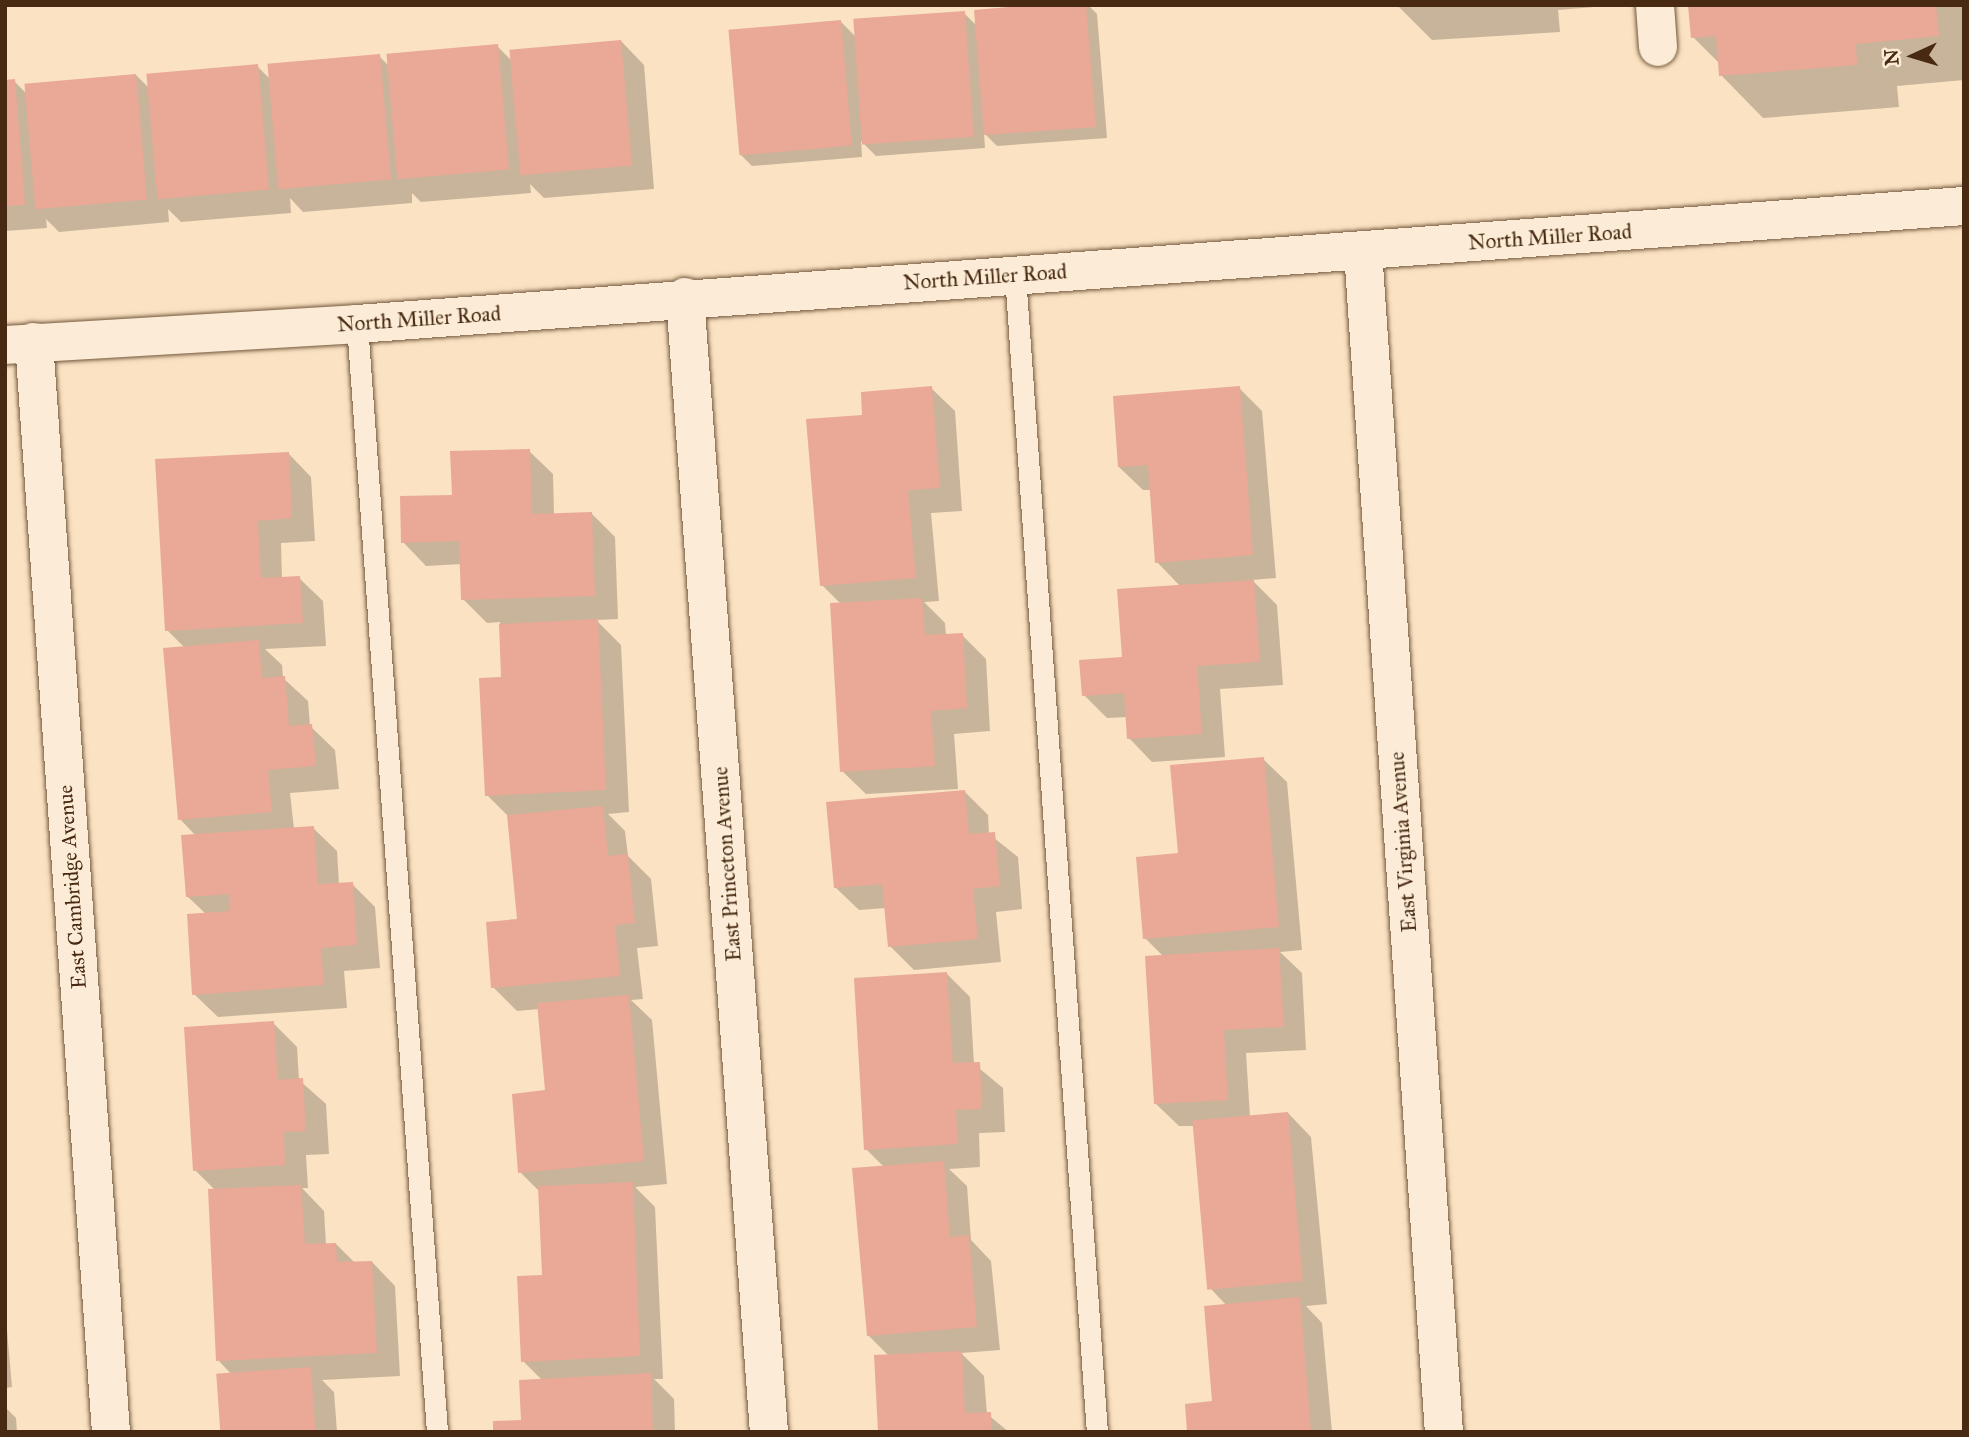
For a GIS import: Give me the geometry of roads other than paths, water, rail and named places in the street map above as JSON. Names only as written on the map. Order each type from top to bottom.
[{"type":"street","points":[[1655,5],[1658,47]]},
{"type":"street","name":"North Miller Road","points":[[20,343],[357,324],[685,297],[1363,251],[1964,205]]},
{"type":"street","name":"East Virginia Avenue","points":[[1363,251],[1444,1432]]},
{"type":"street","name":"East Princeton Avenue","points":[[685,297],[769,1432]]},
{"type":"street","name":"East Cambridge Avenue","points":[[20,343],[111,1432]]},
{"type":"lane","points":[[1015,275],[1097,1432]]},
{"type":"lane","points":[[357,324],[437,1432]]}]
